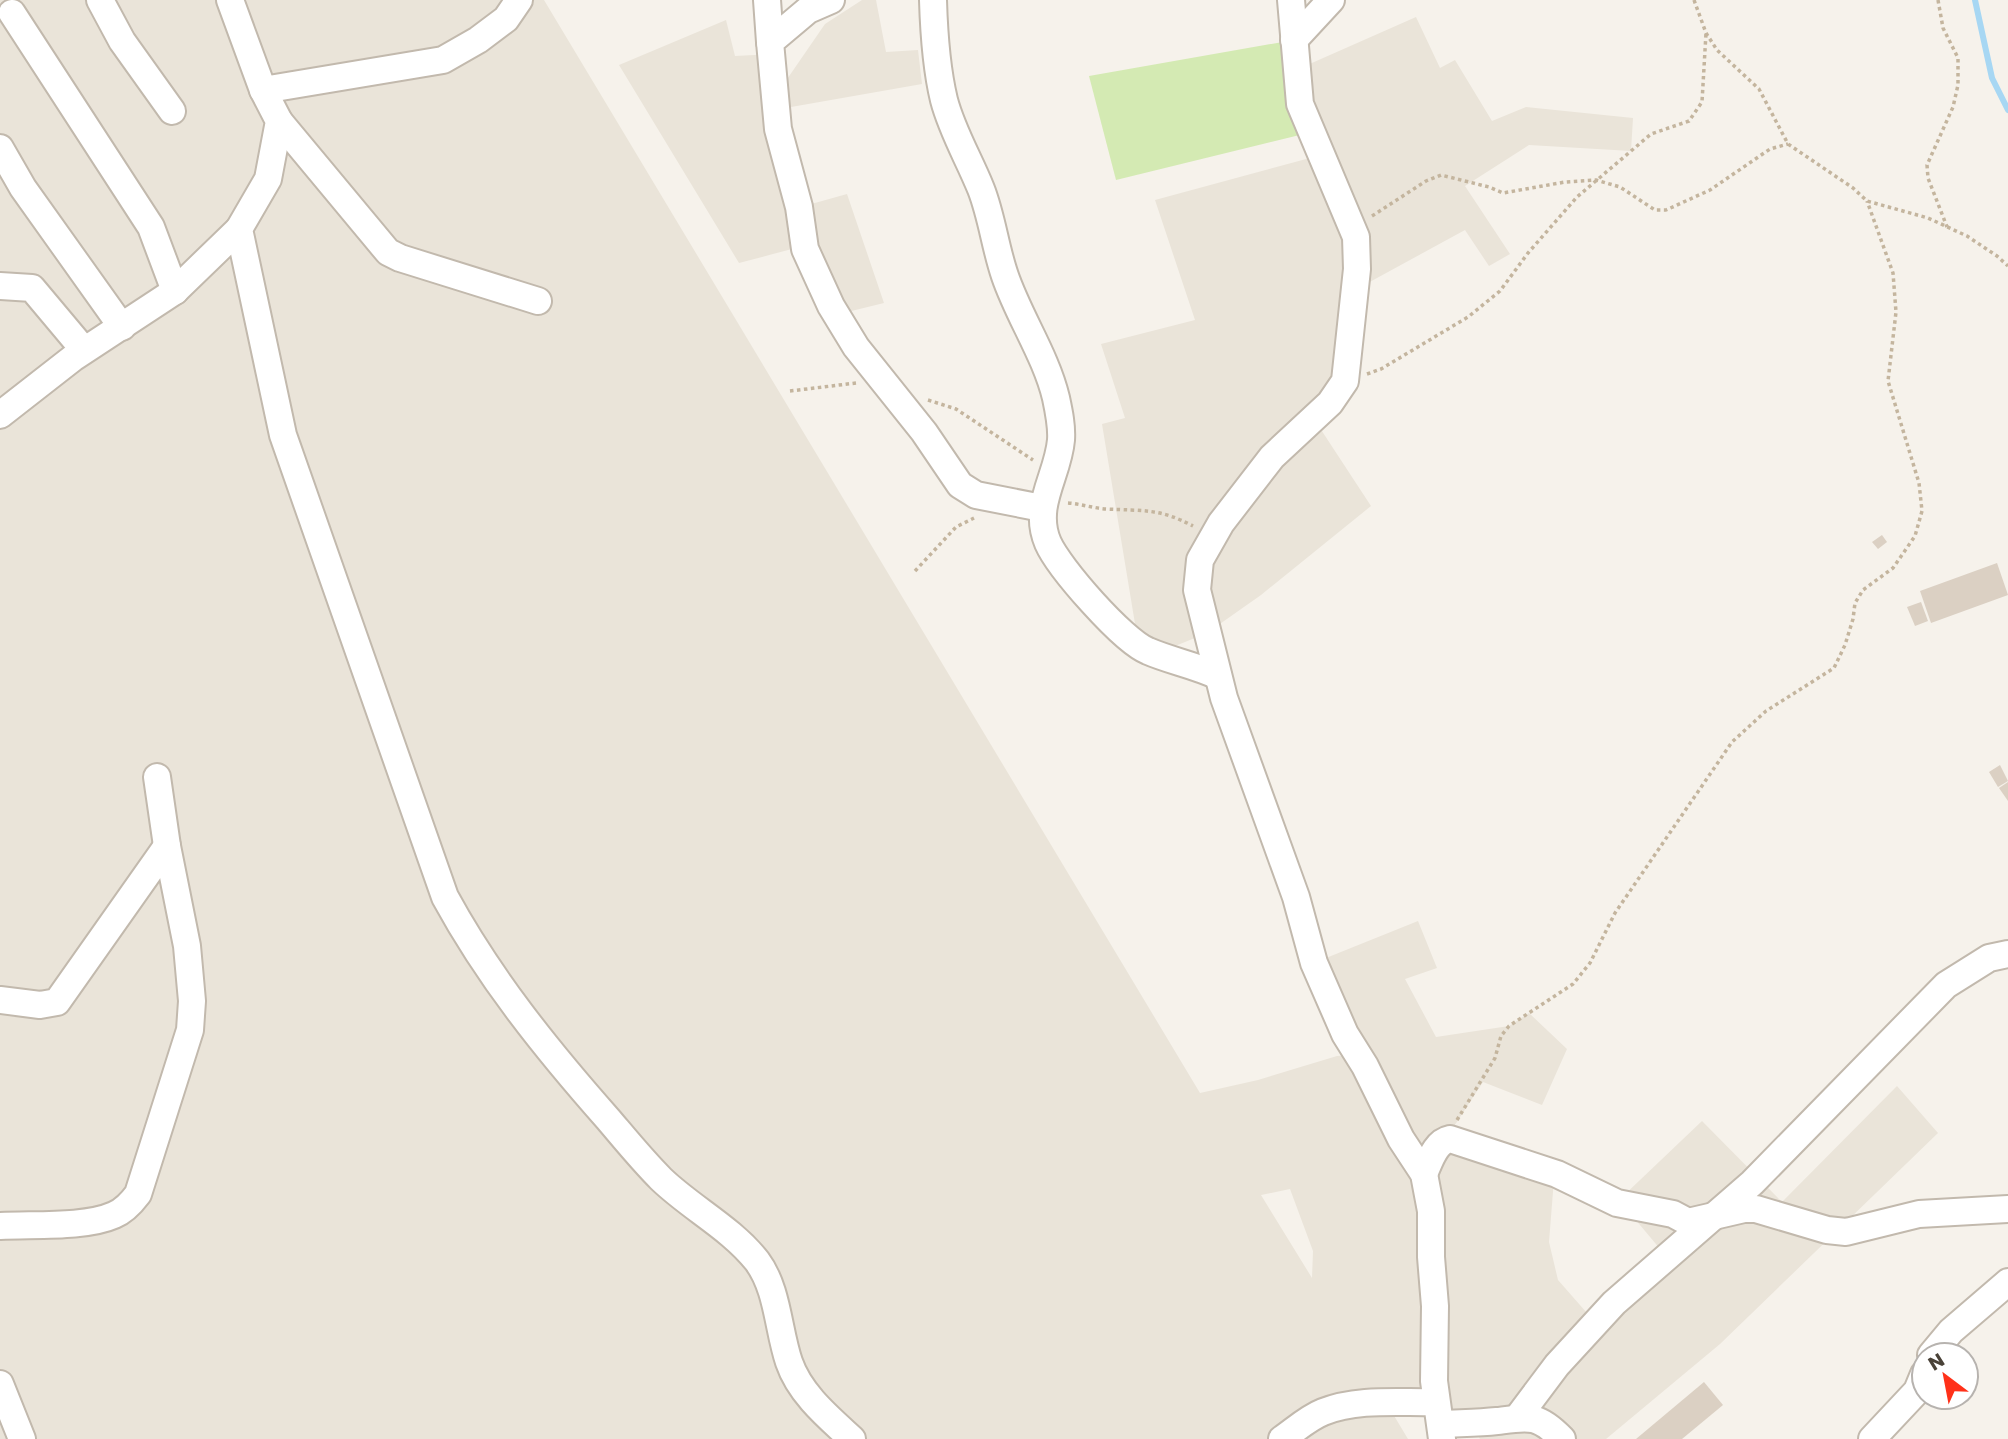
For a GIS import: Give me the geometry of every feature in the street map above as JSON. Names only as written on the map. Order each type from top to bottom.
[{"type":"street","points":[[100,0],[122,41],[172,111]]},
{"type":"street","points":[[230,0],[263,90],[279,121],[388,251],[400,258],[538,301]]},
{"type":"street","points":[[263,90],[443,60],[478,40],[506,19],[519,0]]},
{"type":"street","points":[[767,0],[778,130],[799,207],[805,249],[831,306],[856,347],[924,432],[960,485],[976,495],[1042,508]]},
{"type":"street","points":[[770,42],[808,10],[831,0]]},
{"type":"street","points":[[933,0],[935,49],[944,101],[981,189],[1004,274],[1050,376],[1056,398],[1061,439],[1042,508],[1047,542],[1060,563],[1122,634],[1146,651],[1197,666],[1218,676]]},
{"type":"street","points":[[1291,0],[1300,104],[1356,237],[1357,270],[1345,381],[1331,402],[1272,457],[1221,523],[1200,560],[1197,590],[1218,676],[1296,897],[1314,963],[1345,1034],[1365,1066],[1401,1139],[1424,1174],[1431,1210],[1431,1257],[1436,1306],[1433,1381],[1440,1422]]},
{"type":"street","points":[[1294,40],[1331,0]]},
{"type":"street","points":[[14,11],[151,227],[175,291]]},
{"type":"street","points":[[0,415],[84,350],[175,291],[239,229],[268,179],[279,121]]},
{"type":"street","points":[[0,148],[23,188],[121,327]]},
{"type":"street","points":[[239,229],[283,435],[445,897],[466,935],[560,1066],[662,1181],[745,1247],[760,1265],[768,1282],[789,1364],[803,1389],[822,1412],[852,1439]]},
{"type":"street","points":[[0,286],[32,288],[84,350]]},
{"type":"street","points":[[0,1226],[93,1222],[116,1215],[138,1194],[190,1030],[192,1001],[187,946],[167,846],[158,777]]},
{"type":"street","points":[[0,1000],[40,1005],[57,1002],[167,846]]},
{"type":"street","points":[[1475,1439],[1508,1419],[1614,1303],[1769,1166],[1946,985],[1989,958],[2008,954]]},
{"type":"street","points":[[1424,1174],[1438,1146],[1444,1140],[1450,1139],[1550,1171],[1617,1203],[1673,1213],[1688,1222],[1717,1214],[1756,1209],[1827,1230],[1846,1231],[1919,1214],[2008,1209]]},
{"type":"street","points":[[1943,1341],[2008,1282]]},
{"type":"street","points":[[0,1384],[22,1439]]},
{"type":"street","points":[[1872,1439],[1910,1398]]},
{"type":"street","points":[[1282,1439],[1311,1418],[1334,1409],[1368,1404],[1440,1422],[1537,1420],[1562,1439]]},
{"type":"path","points":[[1444,1140],[1495,1058],[1501,1036],[1509,1026],[1573,984],[1590,963],[1615,913],[1731,742],[1766,711],[1835,668],[1853,619],[1855,603],[1863,590],[1893,568],[1915,536],[1922,511],[1919,483],[1888,381],[1896,312],[1893,273],[1884,241],[1867,201],[1853,188],[1788,144],[1759,89],[1717,50],[1706,33],[1694,0]]},
{"type":"path","points":[[1938,0],[1943,27],[1958,58],[1958,85],[1953,107],[1927,165],[1928,178],[1947,227]]},
{"type":"path","points":[[1345,381],[1381,369],[1468,317],[1500,292],[1528,253],[1577,197],[1596,180],[1651,134],[1689,121],[1702,102],[1706,33]]},
{"type":"path","points":[[1353,228],[1426,181],[1441,175],[1489,187],[1503,194],[1596,180],[1620,187],[1655,210],[1666,210],[1710,190],[1770,149],[1788,144]]},
{"type":"path","points":[[1867,201],[1927,218],[1967,236],[2008,266]]},
{"type":"shaded area","points":[[0,0],[544,0],[1200,1093],[1258,1080],[1337,1056],[1373,1054],[1352,1030],[1326,958],[1418,921],[1437,968],[1405,979],[1436,1037],[1509,1026],[1529,1013],[1567,1049],[1542,1105],[1483,1082],[1445,1140],[1554,1179],[1549,1242],[1558,1280],[1594,1321],[1666,1256],[1619,1200],[1702,1121],[1782,1202],[1897,1086],[1938,1133],[1720,1344],[1606,1439],[1480,1439],[1471,1426],[1442,1434],[1429,1393],[1384,1399],[1408,1439],[0,1439]],"holes":[[[1290,1189],[1313,1251],[1312,1278],[1261,1195]]]},
{"type":"shaded area","points":[[862,0],[876,0],[886,52],[918,50],[922,84],[774,110],[797,208],[847,194],[884,303],[831,316],[807,245],[739,263],[619,65],[726,20],[735,56],[772,54],[783,85],[825,24]]},
{"type":"shaded area","points":[[1416,17],[1440,68],[1455,60],[1492,121],[1526,107],[1633,118],[1631,151],[1529,145],[1465,186],[1510,254],[1489,266],[1465,230],[1355,290],[1345,381],[1314,419],[1371,506],[1261,595],[1207,633],[1141,660],[1102,424],[1125,418],[1101,344],[1195,320],[1155,200],[1321,155],[1296,70]]},
{"type":"green space","points":[[1294,40],[1312,132],[1116,180],[1089,76]]},
{"type":"building","points":[[1882,535],[1887,542],[1878,549],[1872,542]]},
{"type":"building","points":[[1997,563],[2008,595],[1931,623],[1920,591]]},
{"type":"building","points":[[1921,602],[1928,621],[1915,626],[1907,607]]},
{"type":"building","points":[[2000,765],[2008,781],[1998,787],[1989,772]]},
{"type":"building","points":[[2008,782],[2008,801],[1999,788]]},
{"type":"building","points":[[1704,1382],[1723,1405],[1682,1439],[1636,1439]]},
{"type":"waterway","points":[[1975,0],[1992,78],[2008,110]]}]
